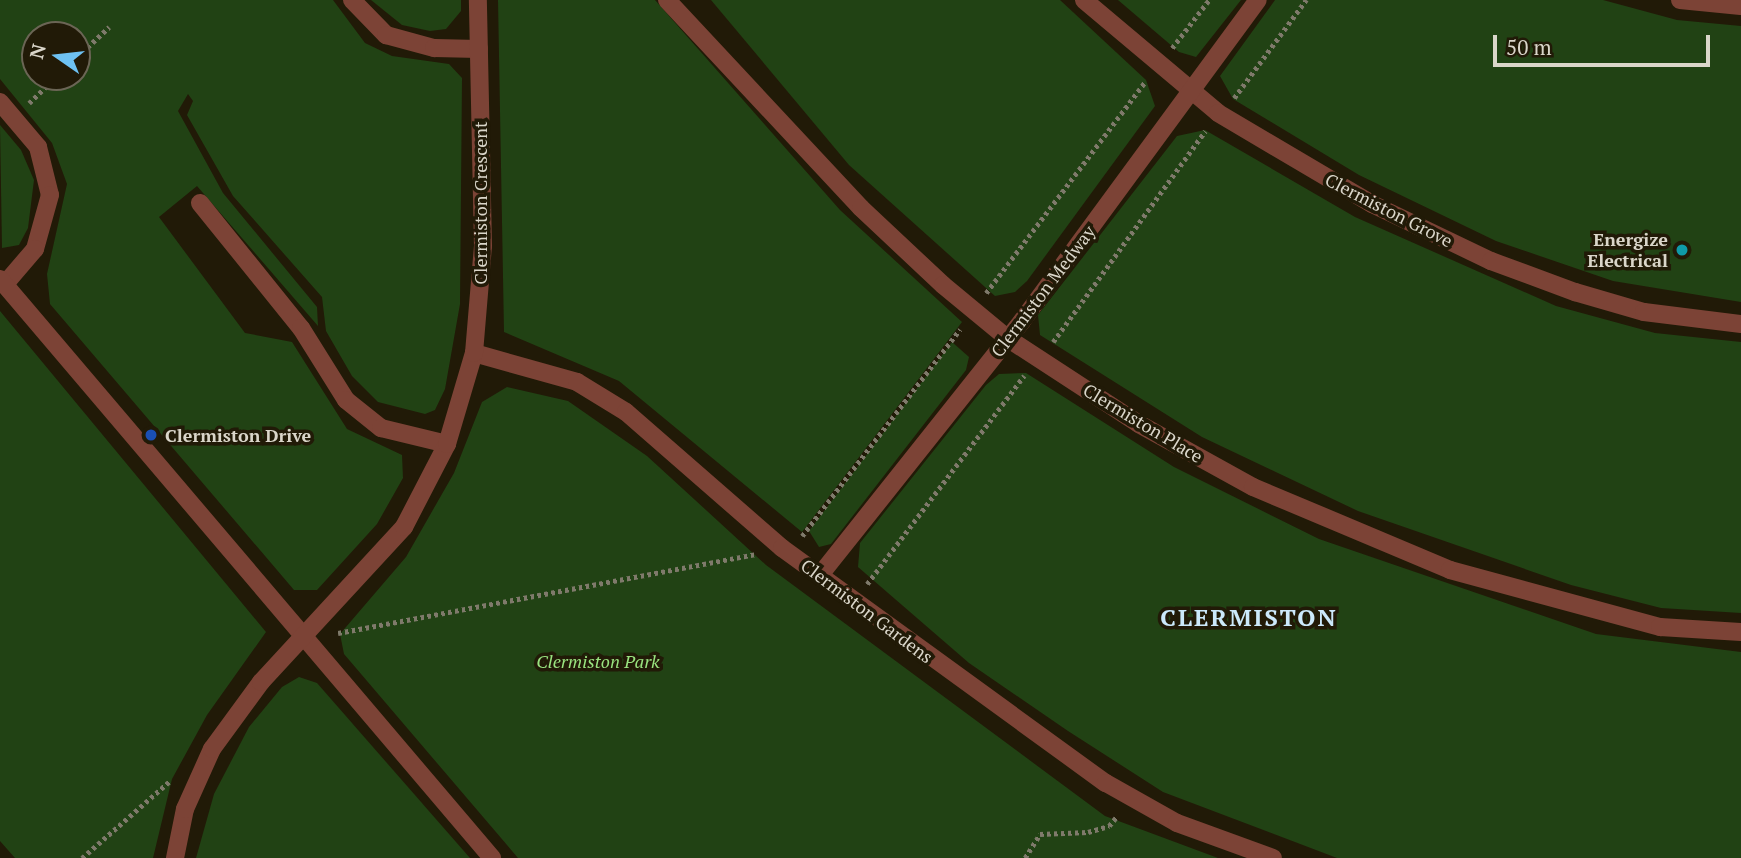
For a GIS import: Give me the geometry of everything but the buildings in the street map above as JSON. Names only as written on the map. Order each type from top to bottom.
[{"type":"street","points":[[352,0],[386,35],[433,48],[479,49]]},
{"type":"street","name":"Clermiston Crescent","points":[[175,858],[194,786],[232,718],[404,527],[447,444],[474,353],[483,246],[478,0]]},
{"type":"street","name":"Clermiston Place","points":[[667,0],[861,208],[975,311],[1007,338],[1139,424],[1335,525],[1450,570],[1594,613],[1660,627],[1741,632]]},
{"type":"street","name":"Clermiston Grove","points":[[1084,0],[1157,67],[1218,113],[1372,204],[1491,261],[1644,312],[1741,324]]},
{"type":"street","name":"Clermiston Medway","points":[[820,575],[1007,338],[1258,0]]},
{"type":"street","points":[[1679,0],[1741,6]]},
{"type":"street","points":[[0,102],[38,147],[50,195],[35,249],[2,281],[303,640],[492,858]]},
{"type":"street","points":[[200,203],[301,328],[346,400],[381,428],[447,444]]},
{"type":"street","name":"Clermiston Gardens","points":[[474,353],[577,382],[626,412],[782,548],[1130,797],[1177,823],[1273,858]]},
{"type":"path","points":[[303,640],[782,548],[803,536],[1209,0]]},
{"type":"path","points":[[854,601],[1039,359],[1218,113],[1306,0]]},
{"type":"path","points":[[91,44],[109,27]]},
{"type":"path","points":[[14,117],[41,91]]},
{"type":"path","points":[[82,858],[172,779],[194,786]]},
{"type":"path","points":[[1025,858],[1040,834],[1109,826],[1130,797]]},
{"type":"green space","points":[[0,0],[333,0],[365,43],[392,56],[449,64],[462,78],[460,304],[445,389],[435,410],[425,414],[378,402],[352,376],[326,331],[322,297],[233,196],[187,115],[193,101],[188,94],[178,111],[223,193],[317,307],[318,326],[197,186],[159,217],[245,333],[292,342],[347,429],[402,455],[403,478],[377,524],[317,590],[294,590],[50,304],[47,274],[67,184],[52,143],[0,79]]},
{"type":"green space","points":[[371,0],[461,0],[461,11],[446,29],[430,31],[402,25]]},
{"type":"green space","points":[[498,0],[655,0],[840,210],[962,322],[802,532],[619,381],[504,332]]},
{"type":"green space","points":[[711,0],[1060,0],[1146,80],[1155,106],[1027,281],[1015,292],[995,296],[849,165]]},
{"type":"green space","points":[[1118,0],[1241,0],[1196,57],[1179,52]]},
{"type":"green space","points":[[1275,0],[1603,0],[1677,20],[1741,26],[1741,302],[1613,281],[1496,241],[1359,175],[1233,99],[1220,76]]},
{"type":"green space","points":[[0,125],[21,150],[34,180],[28,228],[19,245],[2,248]]},
{"type":"green space","points":[[1205,130],[1355,217],[1556,306],[1655,333],[1741,342],[1741,613],[1661,608],[1571,585],[1358,511],[1202,437],[1040,335],[1038,315],[1177,136]]},
{"type":"green space","points":[[0,311],[266,632],[207,715],[172,779],[153,858],[15,858],[0,841]]},
{"type":"green space","points":[[952,342],[969,357],[966,370],[831,544],[819,547],[809,531]]},
{"type":"green space","points":[[1026,373],[1174,467],[1319,539],[1596,634],[1741,652],[1741,858],[1337,858],[1163,792],[1068,731],[969,663],[858,567],[860,543],[986,385],[999,374]]},
{"type":"green space","name":"Clermiston Park","points":[[507,387],[568,401],[647,456],[766,565],[1105,816],[1218,858],[518,858],[344,654],[340,634],[406,557],[454,473],[482,402]]},
{"type":"green space","points":[[299,677],[317,683],[470,858],[196,858],[214,794],[249,727],[282,687]]},
{"type":"place","name":"Energize Electrical","points":[[1682,250]]},
{"type":"place","name":"Clermiston Drive","points":[[151,435]]},
{"type":"district","name":"CLERMISTON","points":[[1249,618]]}]
